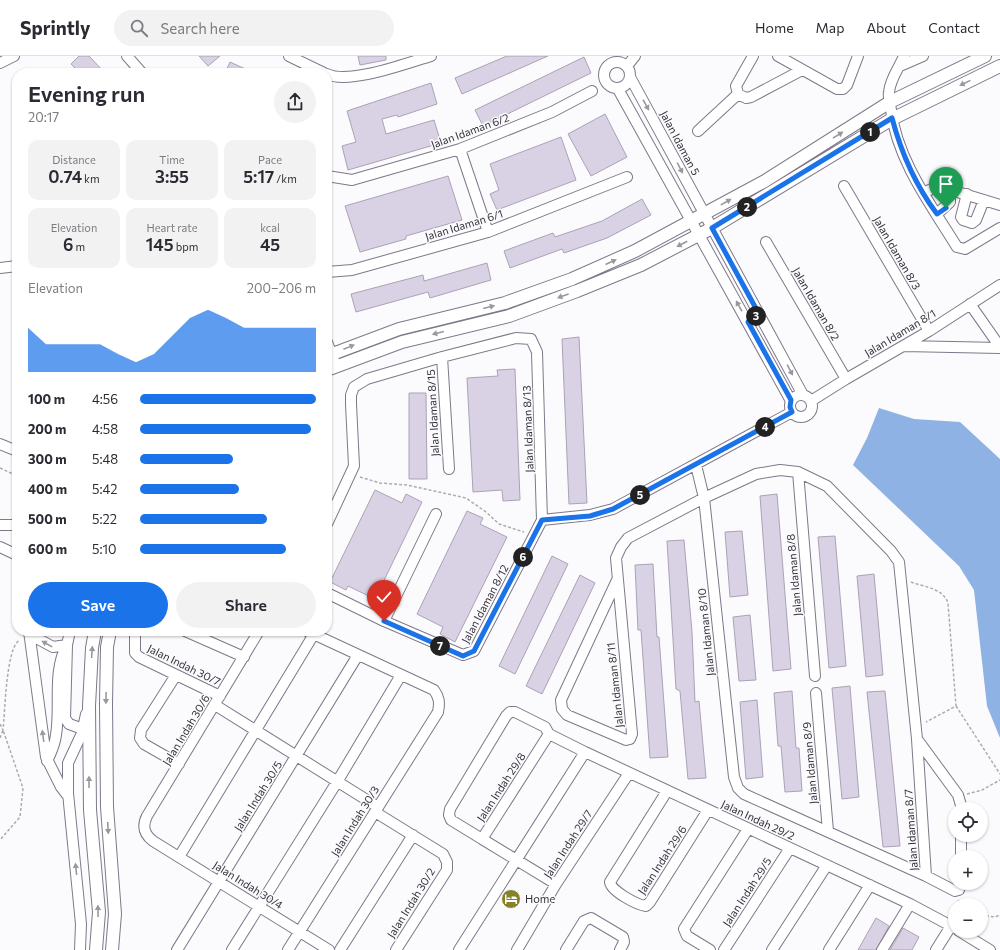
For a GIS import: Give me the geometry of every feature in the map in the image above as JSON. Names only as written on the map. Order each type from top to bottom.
[{"type":"main road","points":[[708,221],[765,181],[890,102],[985,56]]},
{"type":"main road","points":[[332,368],[402,342],[508,316],[577,291],[641,265],[696,228],[892,118],[1000,66]]},
{"type":"main road","points":[[332,354],[399,329],[505,303],[572,279],[635,251],[696,228]]},
{"type":"main road","points":[[95,636],[90,694],[90,810],[99,912],[96,950]]},
{"type":"main road","points":[[109,636],[107,647],[106,703],[107,807],[115,914],[120,950]]},
{"type":"main road","points":[[112,950],[115,914]]},
{"type":"street","points":[[0,62],[14,56]]},
{"type":"street","points":[[127,56],[138,68]]},
{"type":"street","points":[[289,56],[314,68]]},
{"type":"street","points":[[332,75],[344,77],[359,76],[431,56]]},
{"type":"street","points":[[627,66],[635,56]]},
{"type":"street","points":[[753,56],[737,81],[736,86],[738,94],[746,98],[751,97],[802,70]]},
{"type":"street","points":[[778,56],[837,89],[843,89],[850,79],[858,56]]},
{"type":"street","points":[[904,56],[890,85],[888,94],[892,118],[910,167],[924,193],[957,247],[960,249],[965,249],[1000,228]]},
{"type":"street","points":[[900,66],[923,56]]},
{"type":"street","points":[[618,89],[626,85],[630,77],[627,66],[619,62],[608,60],[604,70],[604,79],[610,86],[618,89],[791,400],[790,407],[792,412],[798,416],[808,414],[812,408],[807,398],[796,396],[791,400]]},
{"type":"street","name":"Jalan Idaman 5","points":[[630,77],[759,314],[807,398]]},
{"type":"street","name":"Jalan Idaman 6/2","points":[[332,177],[352,180],[460,150],[552,112],[592,90]]},
{"type":"street","points":[[698,131],[738,94]]},
{"type":"street","points":[[460,150],[488,232]]},
{"type":"street","name":"Jalan Idaman 6/1","points":[[332,272],[352,270],[488,232],[627,177]]},
{"type":"street","name":"Jalan Idaman 8/3","points":[[844,186],[929,331]]},
{"type":"street","points":[[924,193],[936,187],[967,194],[1000,205]]},
{"type":"street","points":[[937,214],[950,202],[950,195],[946,189]]},
{"type":"street","points":[[967,194],[961,217],[963,220],[972,223],[976,220],[984,200]]},
{"type":"street","name":"Jalan Idaman 8/2","points":[[766,242],[846,379]]},
{"type":"street","points":[[0,268],[12,267]]},
{"type":"street","name":"Jalan Idaman 8/1","points":[[807,398],[846,379],[904,346],[1000,285]]},
{"type":"street","points":[[970,304],[1000,347]]},
{"type":"street","points":[[748,322],[759,314]]},
{"type":"street","name":"Jalan Idaman 8/13","points":[[442,356],[516,338],[532,339],[537,352],[542,520]]},
{"type":"street","points":[[904,346],[1000,347]]},
{"type":"street","points":[[332,514],[354,466],[351,395],[354,387],[367,379],[442,356]]},
{"type":"street","name":"Jalan Idaman 8/15","points":[[442,356],[449,469]]},
{"type":"street","points":[[542,520],[590,516],[613,509],[792,412]]},
{"type":"street","points":[[0,444],[12,449]]},
{"type":"street","name":"Jalan Idaman 8/10","points":[[696,465],[704,498],[734,777],[738,788],[744,794],[828,830]]},
{"type":"street","points":[[704,498],[756,474],[780,470],[798,472]]},
{"type":"street","name":"Jalan Idaman 8/7","points":[[798,472],[826,486],[891,551],[899,562],[918,739],[926,876],[948,887]]},
{"type":"street","name":"Jalan Idaman 8/8","points":[[798,472],[815,676]]},
{"type":"street","name":"Jalan Idaman 8/11","points":[[617,580],[561,700],[561,704],[567,714],[626,740],[630,739],[632,734],[616,558],[621,547],[628,538],[704,498]]},
{"type":"street","points":[[332,595],[384,621],[436,514]]},
{"type":"street","name":"Jalan Idaman 8/12","points":[[384,621],[463,656],[468,655],[474,651],[542,520]]},
{"type":"street","points":[[0,525],[12,525]]},
{"type":"street","points":[[0,547],[12,553]]},
{"type":"street","points":[[29,636],[47,762],[61,787],[68,796]]},
{"type":"street","points":[[33,636],[53,647],[67,645]]},
{"type":"street","points":[[69,636],[67,645],[65,718],[69,724],[83,729]]},
{"type":"street","name":"Jalan Indah 30/7","points":[[135,636],[136,653],[139,657],[176,675],[218,701],[256,731],[296,756]]},
{"type":"street","points":[[196,636],[244,657]]},
{"type":"street","name":"Jalan Indah 30/6","points":[[153,841],[145,832],[144,821],[256,636]]},
{"type":"street","points":[[179,857],[256,731],[309,636]]},
{"type":"street","points":[[232,950],[258,906],[338,782],[401,675],[317,636]]},
{"type":"street","points":[[47,762],[57,733],[59,668],[61,657],[67,645]]},
{"type":"street","name":"Jalan Indah 30/5","points":[[178,950],[358,655]]},
{"type":"street","points":[[176,675],[141,730],[140,738],[144,744],[179,764]]},
{"type":"street","name":"Jalan Indah 30/3","points":[[288,950],[438,712],[440,704],[439,697],[434,690],[401,675]]},
{"type":"street","name":"Jalan Idaman 8/9","points":[[816,693],[828,830]]},
{"type":"street","points":[[80,950],[81,924],[68,796],[68,763],[83,729],[90,694]]},
{"type":"street","name":"Jalan Indah 29/2","points":[[482,839],[451,820],[449,815],[450,809],[506,716],[510,712],[515,712],[545,727],[549,734],[585,752],[870,885],[948,924]]},
{"type":"street","name":"Jalan Indah 29/8","points":[[549,734],[482,839],[556,884]]},
{"type":"street","name":"Jalan Idaman 8/7","points":[[918,739],[958,795],[960,802]]},
{"type":"street","points":[[459,950],[585,752]]},
{"type":"street","name":"Jalan Indah 30/2","points":[[296,756],[338,782],[413,836],[443,854],[447,862],[447,870],[396,950]]},
{"type":"street","name":"Jalan Indah 29/7","points":[[517,950],[556,884],[629,773]]},
{"type":"street","name":"Jalan Indah 29/6","points":[[667,791],[611,880],[611,888],[643,906],[650,902],[708,810]]},
{"type":"street","points":[[710,950],[688,936],[684,929],[748,829]]},
{"type":"street","points":[[828,830],[926,876]]},
{"type":"street","points":[[340,950],[413,836]]},
{"type":"street","name":"Jalan Indah 30/4","points":[[153,841],[329,950]]},
{"type":"street","name":"Jalan Indah 29/5","points":[[724,950],[790,848]]},
{"type":"street","points":[[772,950],[827,865]]},
{"type":"street","points":[[830,950],[870,885]]},
{"type":"street","points":[[882,950],[910,904]]},
{"type":"street","points":[[566,950],[586,919],[594,919],[624,939],[620,950]]},
{"type":"street","points":[[936,950],[948,936]]},
{"type":"street","name":"Jalan Indah 29/2","points":[[970,938],[987,949]]},
{"type":"path","points":[[0,468],[12,474]]},
{"type":"path","points":[[351,474],[380,483],[407,485],[466,498],[486,512],[499,524],[534,536]]},
{"type":"path","points":[[902,579],[940,592],[946,597],[948,603],[956,706],[1000,774]]},
{"type":"path","points":[[0,738],[3,730],[12,649],[18,640],[25,636]]},
{"type":"path","points":[[916,725],[928,722],[956,706]]},
{"type":"path","points":[[0,724],[22,788],[20,817],[0,840]]},
{"type":"path","points":[[958,795],[972,794],[1000,780]]},
{"type":"path","points":[[988,916],[995,917],[1000,915]]},
{"type":"water","points":[[879,408],[914,419],[960,422],[1000,459],[1000,738],[987,706],[974,590],[959,566],[853,465],[867,438]]},
{"type":"building","points":[[79,56],[89,56],[100,68],[75,68],[71,64]]},
{"type":"building","points":[[199,56],[220,56],[208,66]]},
{"type":"building","points":[[358,56],[386,56],[386,60],[360,65]]},
{"type":"building","points":[[507,56],[548,56],[462,94],[455,78]]},
{"type":"building","points":[[584,57],[591,73],[483,126],[475,110]]},
{"type":"building","points":[[230,62],[243,68],[227,68]]},
{"type":"building","points":[[431,83],[437,104],[398,117],[397,115],[382,119],[386,134],[434,120],[441,143],[348,170],[342,146],[356,142],[347,111]]},
{"type":"building","points":[[605,114],[627,157],[591,176],[568,134]]},
{"type":"building","points":[[561,137],[576,180],[497,210],[490,194],[499,190],[490,164]]},
{"type":"building","points":[[448,176],[462,220],[406,236],[406,239],[360,252],[345,206]]},
{"type":"building","points":[[642,199],[651,215],[607,238],[564,253],[562,249],[510,268],[504,251],[553,233],[555,237],[602,221]]},
{"type":"building","points":[[487,263],[491,280],[430,298],[428,292],[356,312],[351,294],[423,275],[424,281]]},
{"type":"building","points":[[579,337],[587,503],[569,504],[562,339]]},
{"type":"building","points":[[515,369],[520,500],[503,501],[502,490],[473,492],[467,378],[498,376],[497,370]]},
{"type":"building","points":[[409,393],[426,393],[427,479],[409,479]]},
{"type":"building","points":[[375,490],[402,503],[406,494],[422,502],[375,599],[348,586],[346,590],[332,583],[332,578]]},
{"type":"building","points":[[777,494],[791,669],[773,671],[760,496]]},
{"type":"building","points":[[467,511],[483,518],[480,524],[507,537],[455,642],[440,634],[443,627],[417,614]]},
{"type":"building","points":[[742,531],[748,595],[730,597],[725,532]]},
{"type":"building","points":[[835,536],[846,666],[829,668],[818,537]]},
{"type":"building","points":[[684,540],[692,632],[695,702],[699,701],[706,778],[688,779],[680,691],[676,689],[667,541]]},
{"type":"building","points":[[552,556],[568,564],[515,674],[499,666]]},
{"type":"building","points":[[653,564],[657,637],[659,637],[668,757],[650,758],[641,630],[638,630],[635,565]]},
{"type":"building","points":[[874,574],[883,675],[866,677],[857,576]]},
{"type":"building","points":[[580,575],[595,583],[542,694],[526,686]]},
{"type":"building","points":[[750,615],[756,680],[739,681],[733,617]]},
{"type":"building","points":[[850,686],[859,797],[842,799],[832,688]]},
{"type":"building","points":[[792,691],[796,748],[799,748],[802,791],[785,792],[781,746],[778,746],[774,693]]},
{"type":"building","points":[[885,691],[900,846],[883,847],[867,692]]},
{"type":"building","points":[[757,700],[763,777],[746,779],[740,702]]},
{"type":"building","points":[[876,918],[889,926],[876,950],[858,950]]},
{"type":"building","points":[[903,928],[919,937],[912,950],[890,950]]},
{"type":"place","name":"Home","points":[[511,899]]},
{"type":"route","points":[[384,621],[463,656],[468,655],[474,651],[542,520],[590,516],[613,509],[792,412],[790,410],[791,400],[748,322],[759,314],[712,228],[892,118],[896,133],[910,167],[931,205],[937,214],[946,208]]}]
